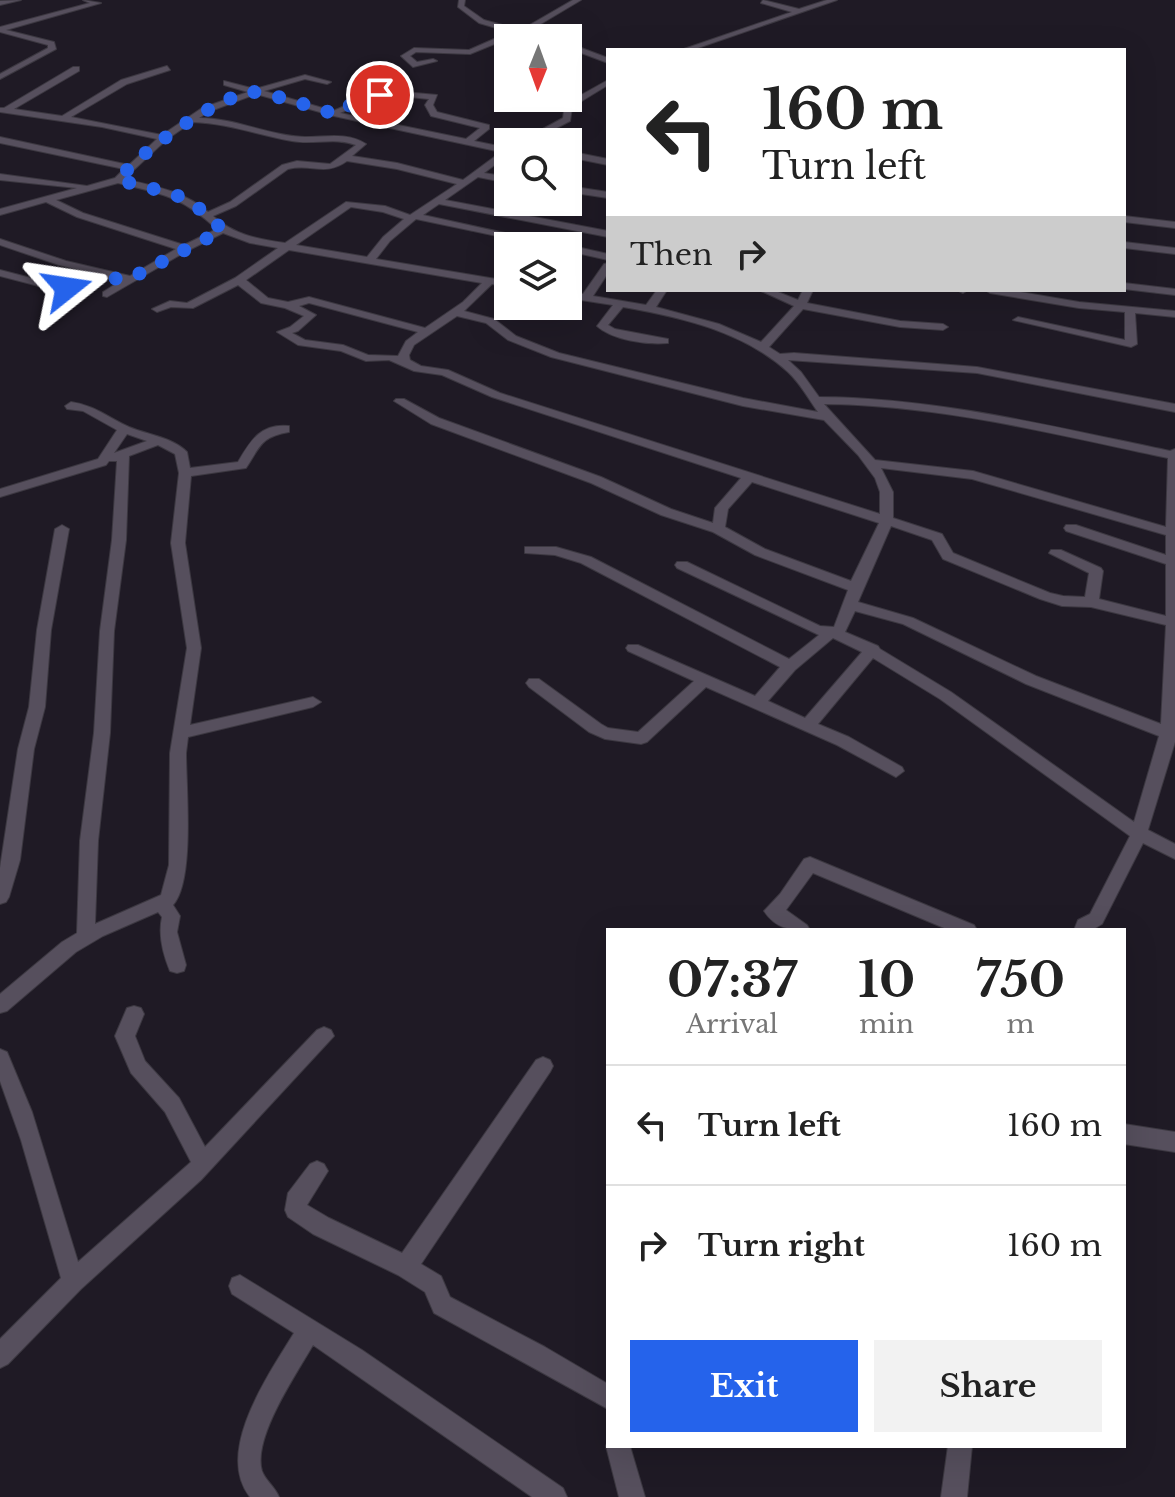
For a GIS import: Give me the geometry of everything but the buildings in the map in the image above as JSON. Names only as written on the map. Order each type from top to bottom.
[{"type":"street","points":[[0,3],[18,0]]},
{"type":"street","points":[[0,29],[98,3],[86,0]]},
{"type":"street","points":[[462,0],[460,6],[470,17],[494,27]]},
{"type":"street","points":[[534,24],[578,0]]},
{"type":"street","points":[[691,48],[834,0]]},
{"type":"street","points":[[763,2],[799,11]]},
{"type":"street","points":[[0,29],[51,44],[52,49],[0,77]]},
{"type":"street","points":[[433,61],[416,65],[405,56],[414,50],[470,52],[494,43]]},
{"type":"street","points":[[582,51],[606,60]]},
{"type":"street","points":[[0,64],[14,70]]},
{"type":"street","points":[[64,118],[124,82],[167,68]]},
{"type":"street","points":[[3,110],[76,69]]},
{"type":"street","points":[[0,212],[118,180],[157,147],[163,138],[205,110],[254,91],[305,77],[327,82]]},
{"type":"street","points":[[227,83],[334,114],[508,151],[412,217],[384,241],[370,261]]},
{"type":"street","points":[[550,128],[567,119],[568,106],[606,83]]},
{"type":"street","points":[[334,114],[340,109],[393,93],[434,97],[429,105],[434,114],[486,127],[468,142]]},
{"type":"street","points":[[3,110],[64,118],[163,138]]},
{"type":"street","points":[[192,120],[225,120],[293,139],[330,137],[362,144],[332,167],[297,164],[285,167],[233,204],[206,216]]},
{"type":"street","points":[[0,140],[130,168]]},
{"type":"street","points":[[582,157],[606,162]]},
{"type":"street","points":[[345,158],[397,166],[464,183]]},
{"type":"street","points":[[475,174],[494,177]]},
{"type":"street","points":[[0,177],[93,187]]},
{"type":"street","points":[[118,180],[174,194],[194,204],[223,230],[253,241],[494,282]]},
{"type":"street","points":[[582,191],[606,195]]},
{"type":"street","points":[[45,198],[80,215],[185,248]]},
{"type":"street","points":[[436,201],[606,234]]},
{"type":"street","points":[[157,309],[170,304],[180,308],[189,306],[239,280],[349,204],[494,233]]},
{"type":"street","points":[[1126,219],[1175,225]]},
{"type":"street","points":[[107,294],[185,248],[223,230]]},
{"type":"street","points":[[0,242],[111,277],[129,279]]},
{"type":"street","points":[[1126,245],[1175,251]]},
{"type":"street","points":[[582,251],[606,257]]},
{"type":"street","points":[[587,298],[606,269]]},
{"type":"street","points":[[0,273],[58,288],[111,277]]},
{"type":"street","points":[[239,280],[265,301],[288,305],[311,315],[294,329],[282,332],[302,343],[343,348],[366,358],[390,357],[418,369],[444,372],[496,395],[937,537],[948,556],[1045,596],[1062,601],[1091,602],[1171,622]]},
{"type":"street","points":[[405,362],[406,349],[455,312],[489,281]]},
{"type":"street","points":[[1126,286],[1175,292]]},
{"type":"street","points":[[648,310],[661,292]]},
{"type":"street","points":[[769,292],[801,305],[900,324],[943,327]]},
{"type":"street","points":[[763,347],[801,305],[807,292]]},
{"type":"street","points":[[1019,292],[1072,304],[1175,314]]},
{"type":"street","points":[[1072,304],[1073,292]]},
{"type":"street","points":[[582,297],[729,329],[763,347],[803,381],[828,417],[872,463],[889,489],[887,521],[839,630],[832,632],[790,666],[757,704]]},
{"type":"street","points":[[288,305],[309,300],[426,331]]},
{"type":"street","points":[[620,304],[602,326],[612,332],[664,341]]},
{"type":"street","points":[[1018,320],[1055,326],[1088,338],[1131,344],[1130,310]]},
{"type":"street","points":[[455,312],[490,321],[512,338],[555,355],[743,402],[828,417]]},
{"type":"street","points":[[777,358],[824,358],[977,370],[1175,408]]},
{"type":"street","points":[[816,400],[879,401],[964,411],[1175,454],[1171,735],[1138,836],[1096,919],[1083,928]]},
{"type":"street","points":[[400,401],[435,421],[499,442],[666,512],[718,529],[744,545],[856,588]]},
{"type":"street","points":[[0,1005],[86,937],[169,899],[178,865],[176,814],[181,733],[194,648],[178,543],[185,473],[181,452],[124,429],[86,408],[71,406]]},
{"type":"street","points":[[102,462],[124,429]]},
{"type":"street","points":[[185,473],[242,465],[252,442],[262,435],[285,429]]},
{"type":"street","points":[[0,493],[123,456],[156,442]]},
{"type":"street","points":[[86,937],[89,841],[102,733],[107,631],[119,540],[123,456]]},
{"type":"street","points":[[872,463],[973,475],[1173,533]]},
{"type":"street","points":[[718,529],[722,508],[749,477]]},
{"type":"street","points":[[1071,528],[1174,572]]},
{"type":"street","points":[[0,897],[11,860],[26,749],[37,707],[42,639],[62,529]]},
{"type":"street","points":[[530,550],[556,551],[586,560],[790,666]]},
{"type":"street","points":[[1056,553],[1096,571],[1091,602]]},
{"type":"street","points":[[682,565],[804,624],[873,649],[966,709],[1138,836],[1175,852]]},
{"type":"street","points":[[852,605],[920,626],[1031,680],[1171,735]]},
{"type":"street","points":[[633,648],[843,741],[896,771]]},
{"type":"street","points":[[808,725],[873,649]]},
{"type":"street","points":[[534,683],[595,728],[605,733],[641,738],[704,680]]},
{"type":"street","points":[[181,733],[313,702]]},
{"type":"street","points":[[798,928],[773,911],[786,899],[810,864],[963,928]]},
{"type":"street","points":[[161,902],[171,916],[168,932],[177,965]]},
{"type":"street","points":[[134,1014],[125,1036],[138,1067],[172,1105],[202,1162]]},
{"type":"street","points":[[0,1356],[73,1281],[166,1200],[324,1036]]},
{"type":"street","points":[[0,1058],[32,1136],[52,1218],[73,1281]]},
{"type":"street","points":[[406,1267],[543,1066]]},
{"type":"street","points":[[1126,1134],[1175,1142]]},
{"type":"street","points":[[317,1171],[296,1200],[296,1210],[321,1226],[406,1267],[433,1284],[442,1305],[606,1396]]},
{"type":"street","points":[[240,1286],[554,1497]]},
{"type":"street","points":[[266,1497],[250,1476],[250,1452],[264,1407],[309,1330]]},
{"type":"street","points":[[619,1448],[632,1497]]},
{"type":"street","points":[[954,1497],[960,1448]]},
{"type":"route","points":[[67,288],[95,278],[129,279],[223,230],[194,204],[174,194],[118,180],[157,147],[163,138],[205,110],[254,91],[334,114],[380,95]]}]
